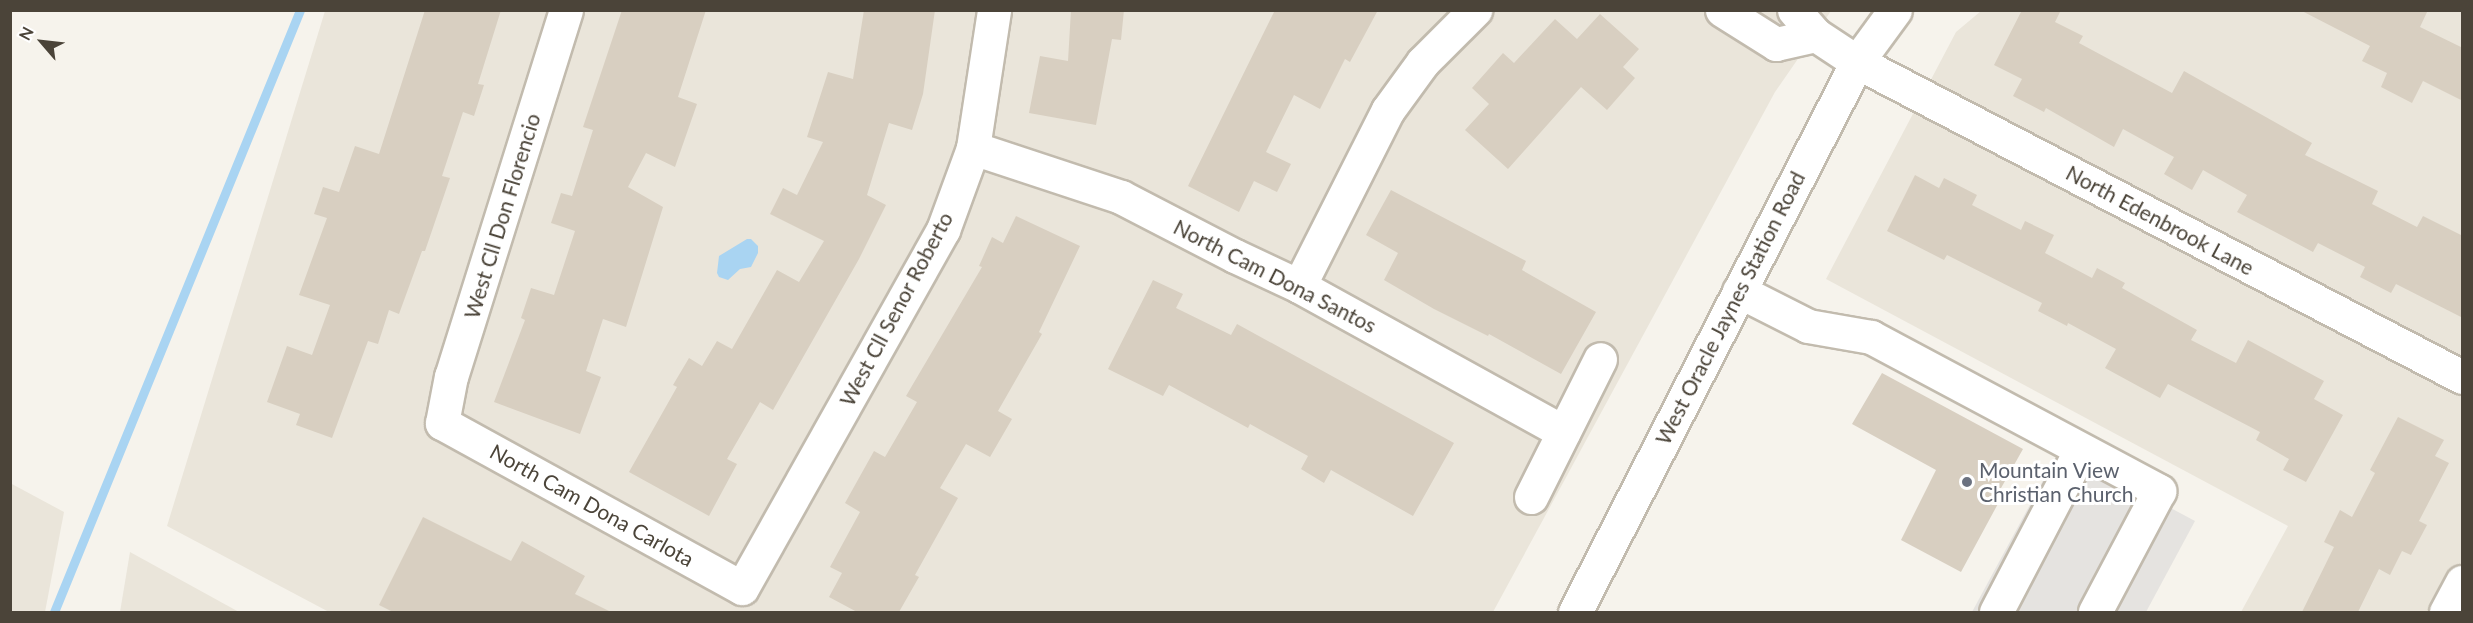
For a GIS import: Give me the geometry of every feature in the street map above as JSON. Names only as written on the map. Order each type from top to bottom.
[{"type":"street","name":"West Cll Don Florencio","points":[[442,423],[451,376],[566,10]]},
{"type":"street","name":"West Cll Senor Roberto","points":[[742,588],[943,230],[973,148],[994,10]]},
{"type":"street","points":[[1299,286],[1358,164],[1388,110],[1423,62],[1476,10]]},
{"type":"street","points":[[1722,10],[1776,44],[1816,35]]},
{"type":"street","name":"North Edenbrook Lane","points":[[1794,10],[1816,35],[1857,62],[2463,378]]},
{"type":"street","name":"West Oracle Jaynes Station Road","points":[[1575,612],[1857,62],[1895,10]]},
{"type":"street","name":"North Cam Dona Santos","points":[[973,148],[1121,197],[1299,286],[1563,432]]},
{"type":"street","points":[[1739,291],[1808,326],[1871,337],[2080,451],[2159,491],[2095,612]]},
{"type":"street","points":[[1531,497],[1600,359]]},
{"type":"street","name":"North Cam Dona Carlota","points":[[442,423],[742,588]]},
{"type":"street","points":[[1996,612],[2080,451]]},
{"type":"street","points":[[2446,612],[2463,582]]},
{"type":"shaded area","points":[[325,11],[1831,11],[1775,92],[1493,612],[329,612],[167,526]]},
{"type":"shaded area","points":[[1981,11],[2462,11],[2462,612],[2241,612],[2288,526],[1826,279],[1956,32]]},
{"type":"shaded area","points":[[2060,449],[2195,521],[2146,612],[1972,612]]},
{"type":"shaded area","points":[[10,483],[64,512],[45,612],[11,612]]},
{"type":"shaded area","points":[[130,552],[239,612],[120,612]]},
{"type":"water","points":[[747,239],[751,239],[758,246],[758,253],[751,267],[740,269],[728,280],[719,277],[717,273],[719,256]]},
{"type":"building","points":[[425,10],[501,10],[478,84],[484,85],[474,116],[463,112],[442,176],[450,178],[425,251],[422,251],[399,314],[389,310],[378,344],[368,341],[332,438],[296,425],[300,414],[267,402],[287,346],[312,355],[330,305],[299,295],[327,218],[314,214],[323,187],[339,192],[355,146],[379,154]]},
{"type":"building","points":[[622,10],[706,10],[678,97],[697,104],[675,167],[646,153],[628,187],[663,207],[626,327],[603,319],[586,371],[601,377],[580,434],[494,402],[525,320],[521,318],[531,288],[554,295],[575,231],[551,223],[561,193],[572,196],[593,130],[583,127]]},
{"type":"building","points":[[864,10],[935,10],[923,94],[912,130],[889,123],[867,195],[886,205],[859,259],[773,410],[760,402],[727,459],[737,464],[709,516],[629,472],[677,387],[673,385],[689,358],[702,366],[717,341],[732,349],[777,270],[799,282],[824,241],[770,214],[783,188],[797,195],[823,142],[807,137],[828,72],[853,79]]},
{"type":"building","points":[[1071,10],[1124,10],[1121,40],[1112,39],[1096,125],[1029,113],[1040,56],[1068,61]]},
{"type":"building","points":[[1275,10],[1378,10],[1350,62],[1345,59],[1320,109],[1294,95],[1266,152],[1291,164],[1277,192],[1254,181],[1239,212],[1188,186]]},
{"type":"building","points":[[2022,10],[2061,10],[2055,22],[2083,36],[2079,43],[2172,93],[2184,71],[2312,143],[2305,155],[2378,191],[2372,204],[2417,227],[2423,216],[2463,236],[2463,318],[2396,284],[2391,293],[2360,277],[2365,267],[2318,243],[2313,252],[2237,212],[2247,195],[2203,170],[2192,190],[2164,174],[2174,157],[2123,129],[2114,147],[2046,108],[2044,112],[2013,96],[2022,79],[1994,65]]},
{"type":"building","points":[[2300,10],[2428,10],[2420,27],[2463,48],[2463,101],[2423,81],[2412,103],[2381,87],[2387,73],[2362,61],[2370,46]]},
{"type":"building","points":[[1600,14],[1639,49],[1623,67],[1635,78],[1607,110],[1581,87],[1508,169],[1465,130],[1489,104],[1472,88],[1503,53],[1514,63],[1555,19],[1577,39]]},
{"type":"building","points":[[1915,175],[1939,188],[1944,178],[1977,195],[1972,205],[2021,230],[2025,221],[2054,235],[2045,253],[2092,278],[2097,268],[2125,283],[2122,288],[2197,330],[2191,340],[2236,363],[2248,340],[2324,381],[2314,399],[2343,415],[2306,482],[2283,470],[2289,459],[2256,440],[2260,432],[2168,384],[2160,398],[2105,368],[2116,349],[2068,323],[2067,326],[2038,311],[2042,303],[1947,255],[1944,260],[1887,231]]},
{"type":"building","points":[[1391,190],[1526,261],[1522,270],[1596,312],[1561,374],[1489,334],[1488,336],[1434,309],[1384,280],[1398,253],[1366,235]]},
{"type":"building","points":[[1016,216],[1080,246],[1039,332],[1042,334],[998,411],[1012,419],[990,457],[966,444],[940,488],[958,498],[915,575],[919,577],[899,612],[857,612],[829,597],[842,573],[830,567],[860,512],[845,503],[874,451],[885,457],[917,402],[906,396],[982,267],[979,266],[992,237],[1003,243]]},
{"type":"building","points":[[1153,280],[1183,294],[1176,308],[1231,335],[1237,324],[1454,443],[1413,516],[1331,470],[1324,483],[1301,469],[1308,456],[1250,424],[1248,428],[1169,385],[1163,396],[1108,369]]},
{"type":"building","name":"Mountain View Christian Church","points":[[1882,373],[2023,449],[1996,497],[2000,500],[1961,572],[1901,540],[1936,470],[1852,424]]},
{"type":"building","points":[[2398,417],[2444,440],[2435,456],[2449,463],[2419,521],[2427,525],[2411,555],[2402,551],[2390,575],[2379,569],[2358,612],[2302,612],[2334,547],[2324,542],[2340,510],[2352,517],[2375,473],[2370,470]]},
{"type":"building","points":[[423,517],[511,561],[522,541],[585,576],[575,594],[611,612],[393,612],[379,605]]},
{"type":"waterway","points":[[54,612],[300,10]]},
{"type":"place","name":"Mountain View Christian Church","points":[[1967,482]]}]
